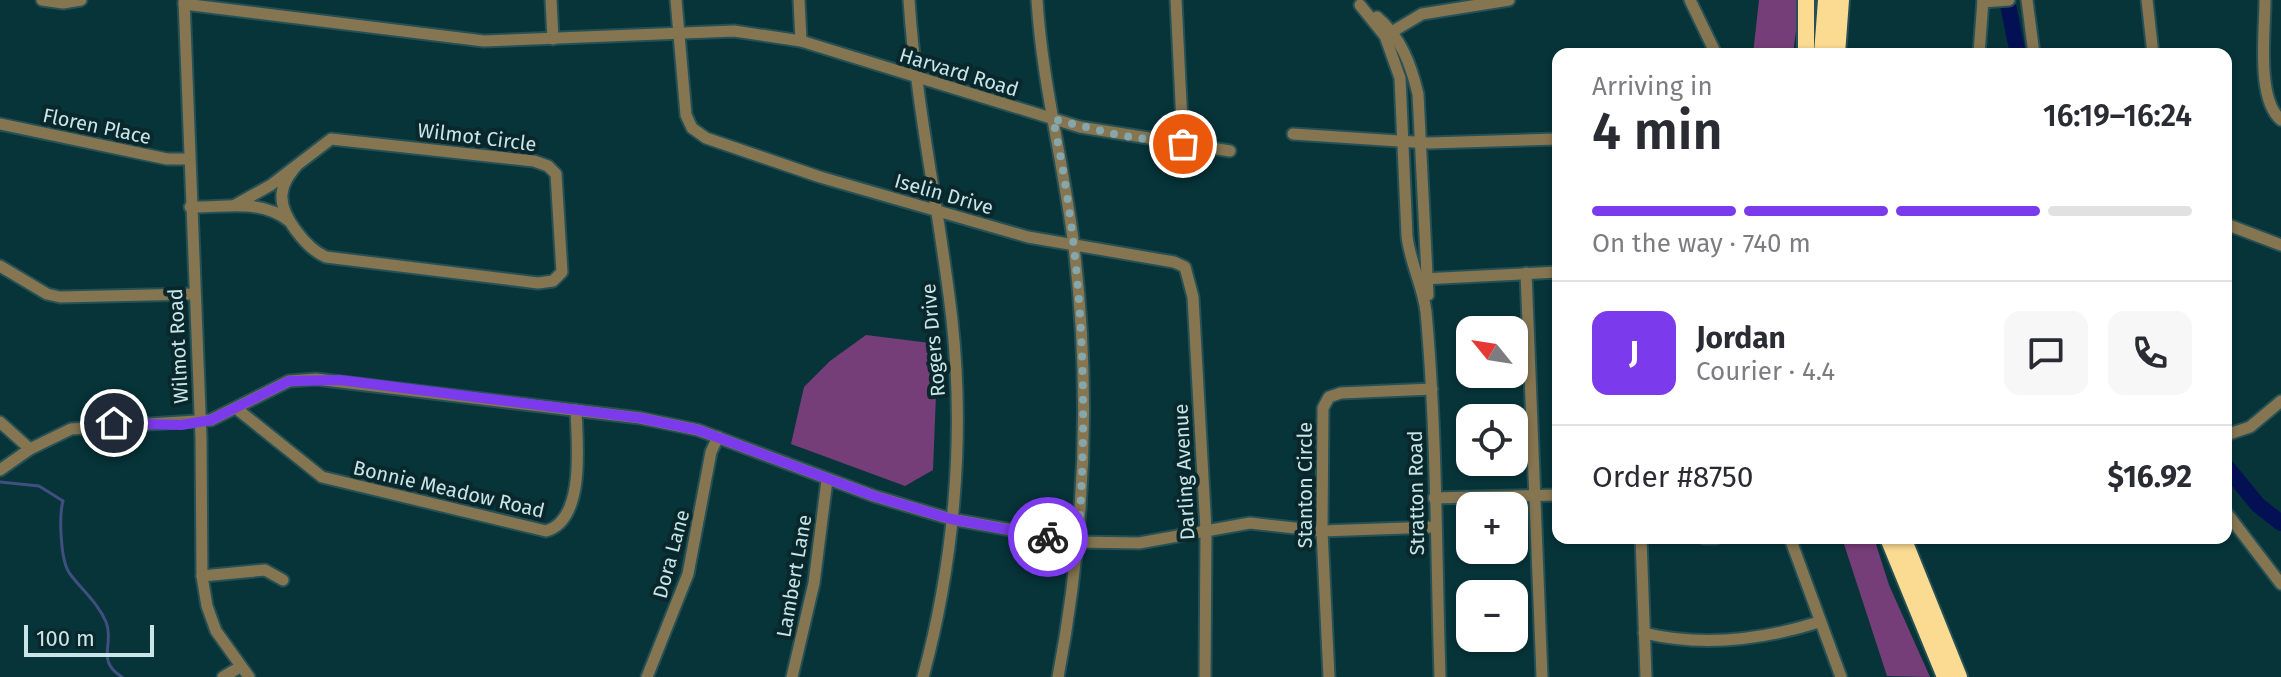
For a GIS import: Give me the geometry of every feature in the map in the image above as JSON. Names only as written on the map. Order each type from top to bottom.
[{"type":"highway","points":[[1806,0],[1806,48]]},
{"type":"highway","points":[[1822,48],[1826,0]]},
{"type":"highway","points":[[1837,48],[1841,0]]},
{"type":"highway","points":[[1890,544],[1916,614],[1945,677]]},
{"type":"highway","points":[[1905,544],[1959,677]]},
{"type":"street","points":[[42,0],[63,3],[81,0]]},
{"type":"street","points":[[551,0],[553,39]]},
{"type":"street","points":[[676,0],[678,34]]},
{"type":"street","points":[[799,0],[801,41]]},
{"type":"street","name":"Rogers Drive","points":[[909,0],[953,336],[956,426],[951,519],[938,615],[923,677]]},
{"type":"street","points":[[1037,0],[1074,246],[1082,328],[1084,467],[1078,542],[1058,677]]},
{"type":"street","points":[[1176,0],[1183,144]]},
{"type":"street","points":[[1388,34],[1422,14],[1509,0]]},
{"type":"street","points":[[2027,0],[2033,48]]},
{"type":"street","points":[[2147,0],[2152,48]]},
{"type":"street","points":[[2265,0],[2266,89],[2269,105],[2281,120]]},
{"type":"street","points":[[1688,1],[1713,48]]},
{"type":"street","points":[[1979,48],[1983,1],[2005,1]]},
{"type":"street","name":"Harvard Road","points":[[184,2],[484,41],[734,31],[801,41],[1053,119],[1118,135],[1230,151]]},
{"type":"street","name":"Wilmot Road","points":[[184,2],[200,422],[202,576],[211,620],[249,677]]},
{"type":"street","name":"Stratton Road","points":[[1358,2],[1410,63],[1418,94],[1422,143],[1423,279],[1432,389],[1440,677]]},
{"type":"street","name":"Iselin Drive","points":[[678,34],[686,115],[698,133],[820,177],[1028,237],[1174,262],[1185,267]]},
{"type":"street","name":"Stratton Road","points":[[1388,34],[1400,78],[1409,258],[1423,279]]},
{"type":"street","name":"Floren Place","points":[[0,124],[167,159],[188,159]]},
{"type":"street","points":[[1293,134],[1422,143],[1552,139]]},
{"type":"street","name":"Wilmot Circle","points":[[190,207],[235,205],[272,210],[292,223],[315,252],[326,257],[538,283],[553,281],[562,272],[558,181],[553,170],[542,163],[336,138],[325,142],[297,165],[235,205]]},
{"type":"street","name":"Wilmot Circle","points":[[292,223],[282,194],[286,179],[297,165]]},
{"type":"street","points":[[2232,226],[2281,245]]},
{"type":"street","points":[[0,266],[54,296],[194,294]]},
{"type":"street","name":"Darling Avenue","points":[[1185,267],[1193,297],[1206,531],[1205,677]]},
{"type":"street","points":[[1423,279],[1552,272]]},
{"type":"street","points":[[1526,273],[1542,677]]},
{"type":"street","points":[[0,470],[30,449],[88,425],[200,422],[237,409],[281,385],[307,378],[640,418],[718,437],[827,480],[951,519],[1078,542],[1139,543],[1250,523],[1322,531],[1434,527]]},
{"type":"street","name":"Stanton Circle","points":[[1329,677],[1320,421],[1329,397],[1341,393],[1432,389]]},
{"type":"street","points":[[2232,433],[2250,427],[2281,401]]},
{"type":"street","name":"Bonnie Meadow Road","points":[[237,409],[322,477],[546,531],[562,520],[577,482],[576,410]]},
{"type":"street","points":[[0,422],[30,449]]},
{"type":"street","name":"Dora Lane","points":[[647,677],[688,574],[711,452],[718,437]]},
{"type":"street","name":"Lambert Lane","points":[[792,677],[814,583],[827,480]]},
{"type":"street","points":[[1434,498],[1552,495]]},
{"type":"street","points":[[2232,520],[2281,584]]},
{"type":"street","points":[[1641,544],[1646,677]]},
{"type":"street","points":[[1792,544],[1841,677]]},
{"type":"street","points":[[202,576],[265,570],[283,580]]},
{"type":"street","points":[[1644,633],[1685,640],[1733,640],[1819,622]]},
{"type":"street","points":[[223,677],[240,667]]},
{"type":"shaded area","points":[[1759,0],[1800,0],[1794,48],[1754,48]]},
{"type":"shaded area","points":[[866,335],[938,344],[933,470],[905,486],[791,444],[804,387],[830,361]]},
{"type":"shaded area","points":[[1844,544],[1876,544],[1889,585],[1930,677],[1887,676]]},
{"type":"waterway","points":[[2007,0],[2017,48]]},
{"type":"waterway","points":[[2232,473],[2258,505],[2281,523]]},
{"type":"waterway","points":[[0,482],[39,486],[63,501],[61,538],[67,568],[103,615],[108,630],[107,658],[114,671],[122,677]]},
{"type":"way so far","points":[[1048,537],[1078,542],[1084,467],[1082,328],[1074,246],[1053,119],[1118,135],[1183,144]]},
{"type":"route","points":[[114,423],[181,425],[211,420],[289,381],[307,378],[340,380],[640,418],[698,430],[874,496],[951,519],[1048,537]]}]
